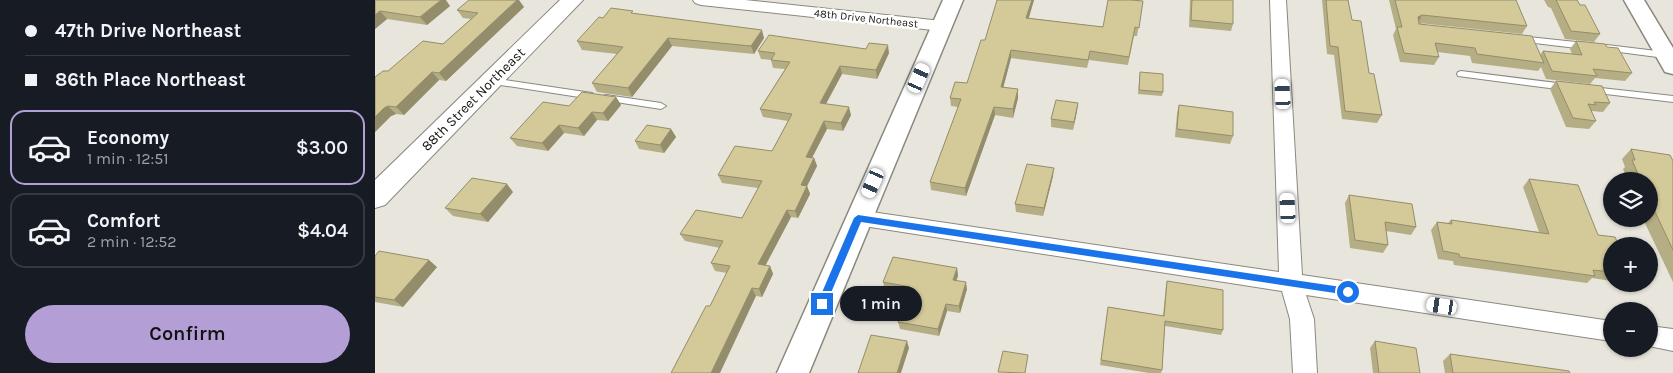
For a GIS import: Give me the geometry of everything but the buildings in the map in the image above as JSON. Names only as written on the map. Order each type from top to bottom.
[{"type":"main road","name":"88th Street Northeast","points":[[375,197],[572,0]]},
{"type":"street","name":"48th Drive Northeast","points":[[701,0],[942,26]]},
{"type":"street","points":[[793,373],[953,0]]},
{"type":"street","points":[[1278,0],[1291,283],[1302,319],[1305,373]]},
{"type":"street","points":[[1634,0],[1669,61]]},
{"type":"street","points":[[858,218],[1603,330]]},
{"type":"street","points":[[1658,338],[1673,340]]},
{"type":"lane","points":[[1507,38],[1669,61]]},
{"type":"lane","points":[[1461,74],[1673,99]]},
{"type":"lane","points":[[491,81],[661,106]]},
{"type":"route","points":[[822,304],[858,218],[1348,292]]}]
